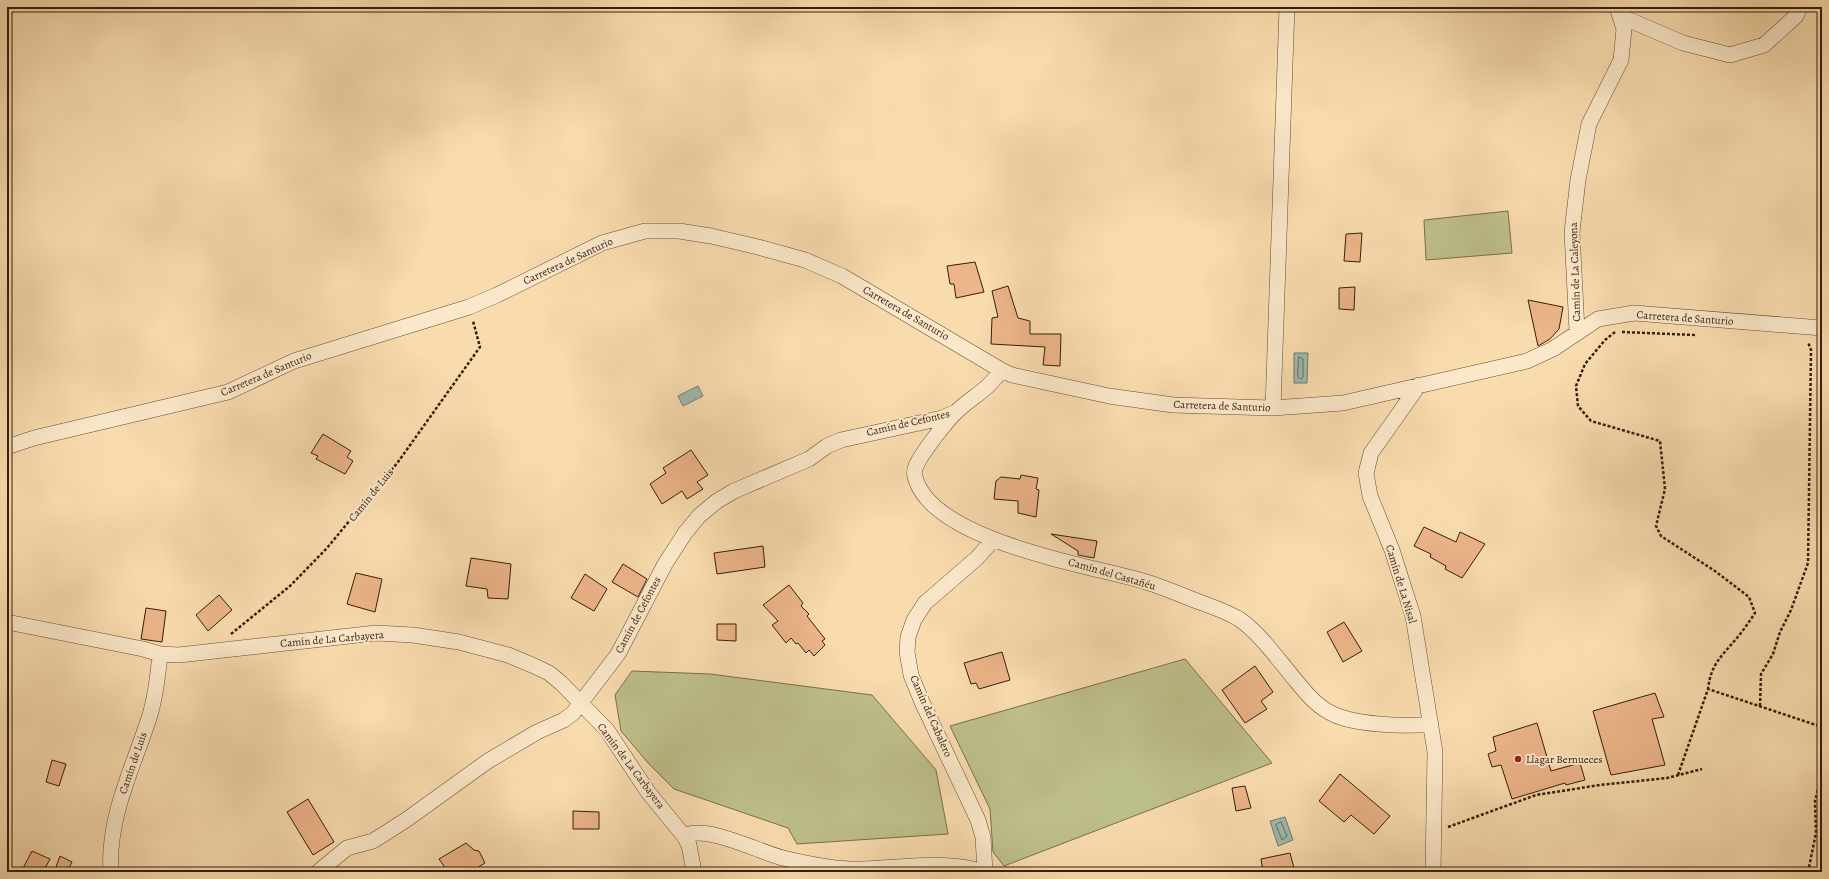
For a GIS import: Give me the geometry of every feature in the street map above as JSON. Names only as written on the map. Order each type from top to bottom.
[{"type":"street","points":[[1273,408],[1287,7]]},
{"type":"street","points":[[1619,11],[1683,43],[1730,55],[1764,45],[1796,16],[1800,7]]},
{"type":"street","name":"Camín de La Caleyona","points":[[1577,331],[1572,232],[1578,180],[1589,124],[1621,60],[1624,29],[1619,11]]},
{"type":"street","name":"Carretera de Santurio","points":[[7,447],[34,438],[228,392],[294,360],[469,307],[602,243],[645,231],[679,231],[711,236],[805,260],[842,276],[1001,370],[1012,375],[1123,398],[1173,405],[1273,408],[1344,403],[1527,361],[1553,349],[1577,331],[1598,319],[1634,314],[1822,328]]},
{"type":"street","name":"Camín del Castañéu","points":[[1001,370],[993,383],[956,412],[919,459],[915,468],[915,479],[921,493],[928,502],[940,511],[1007,546],[1144,582],[1216,608],[1239,619],[1257,636],[1314,702],[1329,713],[1350,720],[1411,726],[1430,724]]},
{"type":"street","name":"Camín de La Nisal","points":[[1419,385],[1371,453],[1366,473],[1370,496],[1392,550],[1413,616],[1430,724],[1436,752],[1433,872]]},
{"type":"street","name":"Camín de Cefontes","points":[[318,872],[347,848],[373,841],[406,820],[488,761],[537,732],[564,720],[581,703],[594,683],[618,654],[665,564],[685,533],[699,516],[717,501],[753,481],[809,458],[827,446],[841,440],[942,418],[956,412]]},
{"type":"street","name":"Camín del Cabalero","points":[[985,872],[983,837],[978,820],[922,702],[911,675],[907,652],[908,637],[914,620],[925,603],[982,553],[993,540]]},
{"type":"street","name":"Camín de La Carbayera","points":[[7,622],[41,627],[160,654],[179,655],[376,633],[412,635],[459,642],[508,655],[549,673],[607,730],[648,792],[684,836],[688,845],[694,872]]},
{"type":"street","name":"Camín de Luis","points":[[111,872],[112,847],[119,805],[150,715],[157,689],[160,654]]},
{"type":"street","points":[[684,836],[690,832],[719,835],[783,858],[832,867],[849,869],[951,866],[969,867],[982,872]]},
{"type":"path","name":"Camín de Luis","points":[[210,651],[290,586],[327,548],[398,462],[480,348],[469,307]]},
{"type":"path","points":[[1678,776],[1708,689],[1710,675],[1716,661],[1737,638],[1755,613],[1749,597],[1715,571],[1660,536],[1656,526],[1665,489],[1660,441],[1591,421],[1578,406],[1576,386],[1585,364],[1605,340],[1616,332],[1703,335]]},
{"type":"path","points":[[1760,706],[1761,674],[1773,654],[1780,632],[1791,610],[1808,563],[1811,350],[1806,339]]},
{"type":"path","points":[[1708,689],[1822,727]]},
{"type":"path","points":[[1434,831],[1536,795],[1600,785],[1666,778],[1702,769]]},
{"type":"path","points":[[1808,872],[1816,833],[1815,801],[1822,774]]},
{"type":"green space","points":[[1508,211],[1512,253],[1426,260],[1424,220]]},
{"type":"green space","points":[[1185,659],[1272,763],[1004,866],[993,852],[990,809],[950,726]]},
{"type":"green space","points":[[632,671],[710,674],[872,695],[936,770],[948,834],[797,844],[788,828],[674,789],[649,764],[621,731],[615,695]]},
{"type":"water","points":[[1294,353],[1308,353],[1307,383],[1294,383]]},
{"type":"water","points":[[698,386],[703,396],[683,406],[678,396]]},
{"type":"water","points":[[1285,817],[1293,840],[1278,846],[1270,821]]},
{"type":"building","points":[[1362,233],[1360,262],[1344,261],[1346,234]]},
{"type":"building","points":[[975,262],[984,292],[956,298],[954,284],[950,284],[947,266]]},
{"type":"building","points":[[1008,286],[1018,318],[1030,321],[1030,334],[1061,334],[1060,366],[1043,365],[1045,347],[991,344],[992,318],[998,317],[992,291]]},
{"type":"building","points":[[1355,287],[1354,310],[1339,309],[1339,288]]},
{"type":"building","points":[[1528,300],[1563,307],[1559,329],[1550,339],[1538,346]]},
{"type":"building","points":[[323,434],[351,451],[347,457],[353,461],[345,474],[316,459],[318,456],[311,453]]},
{"type":"building","points":[[691,450],[708,475],[697,482],[703,489],[687,499],[682,491],[662,504],[650,484],[666,473],[663,468]]},
{"type":"building","points":[[1021,475],[1038,478],[1036,489],[1039,490],[1036,517],[1018,513],[1018,501],[994,499],[996,481],[1001,477],[1020,479]]},
{"type":"building","points":[[1424,527],[1456,542],[1460,532],[1485,544],[1462,578],[1445,569],[1446,566],[1430,557],[1431,554],[1414,546]]},
{"type":"building","points":[[1051,534],[1097,541],[1094,558],[1078,555],[1078,551]]},
{"type":"building","points":[[763,546],[765,567],[717,574],[714,553]]},
{"type":"building","points":[[471,558],[511,564],[508,599],[488,598],[487,589],[466,586]]},
{"type":"building","points":[[623,564],[647,579],[638,597],[612,582]]},
{"type":"building","points":[[356,573],[382,579],[375,612],[347,604]]},
{"type":"building","points":[[585,574],[607,589],[594,611],[571,598]]},
{"type":"building","points":[[789,585],[803,603],[801,606],[809,614],[807,616],[825,639],[822,641],[825,645],[814,656],[809,650],[806,653],[798,643],[796,644],[791,638],[786,643],[772,625],[778,621],[763,605]]},
{"type":"building","points":[[219,595],[232,610],[208,631],[196,615]]},
{"type":"building","points":[[146,608],[166,611],[162,642],[141,639]]},
{"type":"building","points":[[1344,622],[1362,651],[1343,662],[1327,632]]},
{"type":"building","points":[[717,624],[736,624],[736,641],[717,640]]},
{"type":"building","points":[[1002,652],[1010,680],[979,689],[976,683],[971,684],[964,663]]},
{"type":"building","points":[[1255,666],[1273,692],[1261,701],[1267,709],[1245,723],[1222,690]]},
{"type":"building","points":[[1655,693],[1664,717],[1652,719],[1665,765],[1611,775],[1593,711]]},
{"type":"building","name":"Llagar Bernueces","points":[[1537,723],[1551,771],[1580,763],[1585,780],[1566,785],[1565,783],[1512,799],[1501,765],[1492,767],[1488,754],[1496,751],[1493,737]]},
{"type":"building","points":[[52,760],[66,764],[59,786],[46,782]]},
{"type":"building","points":[[1340,774],[1390,816],[1374,834],[1351,815],[1344,822],[1319,801]]},
{"type":"building","points":[[1245,786],[1251,808],[1236,811],[1232,788]]},
{"type":"building","points":[[308,799],[334,842],[313,855],[287,812]]},
{"type":"building","points":[[573,811],[599,812],[599,829],[573,829]]},
{"type":"building","points":[[466,843],[474,850],[479,851],[485,863],[470,872],[448,872],[439,859]]},
{"type":"building","points":[[32,851],[50,859],[43,872],[21,872]]},
{"type":"building","points":[[1290,853],[1295,872],[1263,872],[1261,859]]},
{"type":"building","points":[[60,856],[72,862],[67,872],[56,867]]},
{"type":"place","name":"Llagar Bernueces","points":[[1518,759]]}]
